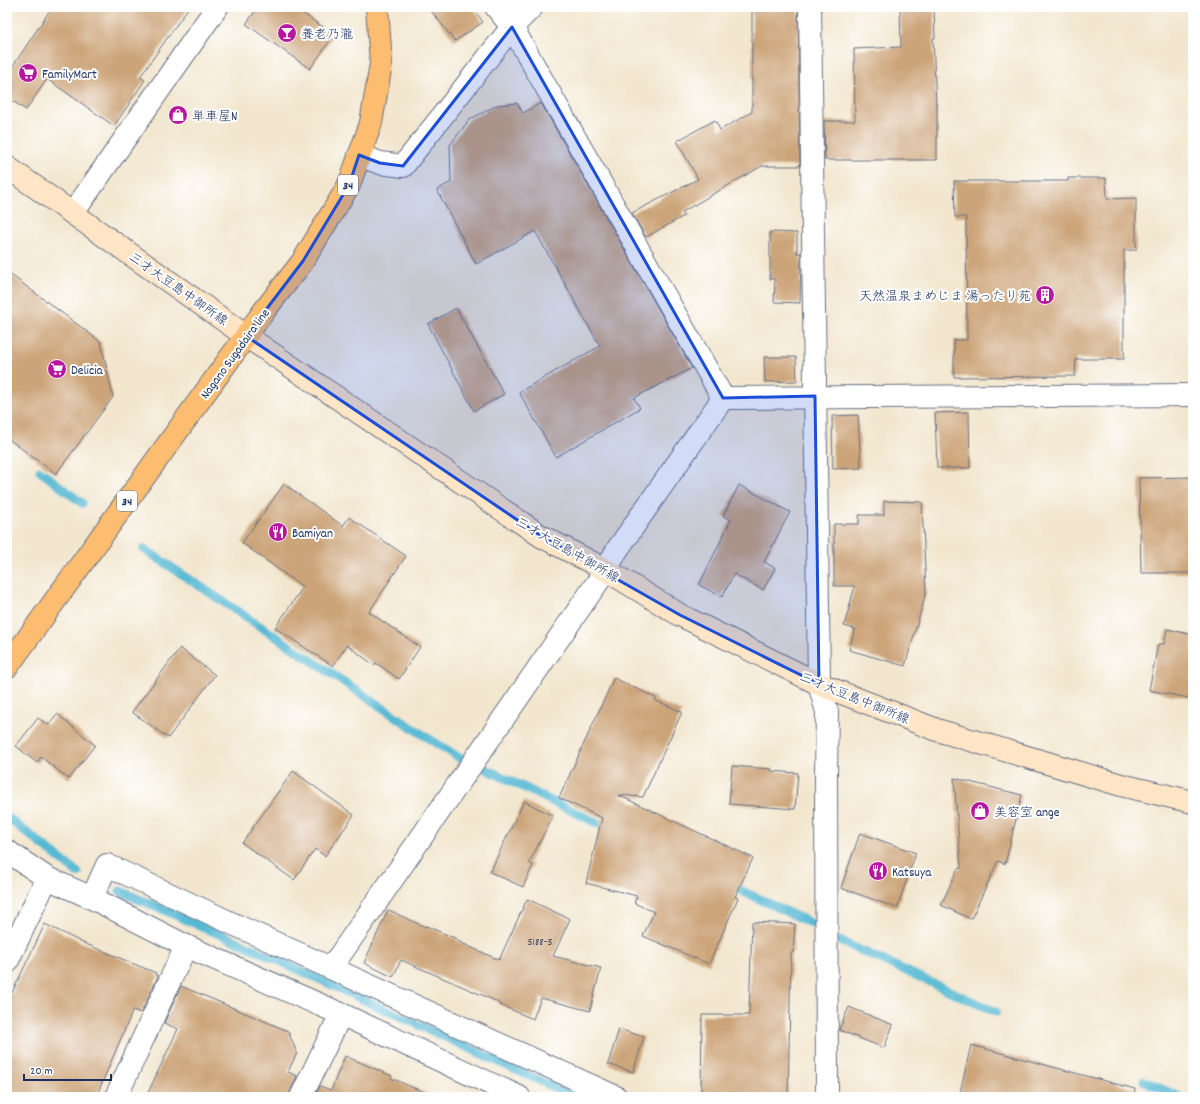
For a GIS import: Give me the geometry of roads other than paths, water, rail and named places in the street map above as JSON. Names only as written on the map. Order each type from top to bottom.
[{"type":"main road","name":"Nagano Sugadaira line","points":[[7,667],[246,336],[303,260],[348,184],[371,122],[380,64],[377,7]]},
{"type":"main road","name":"三才大豆島中御所線","points":[[7,167],[246,336],[541,536],[606,570],[680,615],[819,684],[937,730],[1121,785],[1193,802]]},
{"type":"street","points":[[73,213],[217,7]]},
{"type":"street","points":[[496,7],[512,27],[723,398]]},
{"type":"street","points":[[359,155],[380,163],[403,166],[512,27],[532,7]]},
{"type":"street","points":[[810,7],[819,684],[827,712],[827,1097]]},
{"type":"street","points":[[723,398],[815,396],[1193,395]]},
{"type":"street","points":[[331,968],[606,570],[617,550],[723,398]]},
{"type":"street","points":[[7,851],[47,878],[92,898],[186,946],[341,1014],[481,1089],[518,1097]]},
{"type":"street","points":[[92,898],[107,864],[331,968],[616,1097]]},
{"type":"street","points":[[7,962],[47,878]]},
{"type":"street","points":[[116,1097],[186,946]]},
{"type":"street","points":[[301,1097],[341,1014]]},
{"type":"waterway","points":[[40,471],[82,503]]},
{"type":"waterway","points":[[144,549],[463,760]]},
{"type":"waterway","points":[[486,769],[611,830]]},
{"type":"waterway","points":[[7,817],[78,873]]},
{"type":"waterway","points":[[727,884],[813,924]]},
{"type":"waterway","points":[[120,891],[245,945],[575,1097]]},
{"type":"waterway","points":[[840,941],[996,1012]]},
{"type":"waterway","points":[[1144,1081],[1180,1097]]},
{"type":"place","name":"養老乃瀧","points":[[287,33]]},
{"type":"place","name":"FamilyMart","points":[[28,73]]},
{"type":"place","name":"単車屋N","points":[[178,115]]},
{"type":"place","name":"天然温泉まめじま 湯ったり苑","points":[[1045,295]]},
{"type":"place","name":"Delicia","points":[[57,369]]},
{"type":"place","name":"Bamiyan","points":[[278,532]]},
{"type":"place","name":"美容室 ange","points":[[980,811]]},
{"type":"place","name":"Katsuya","points":[[878,871]]}]
